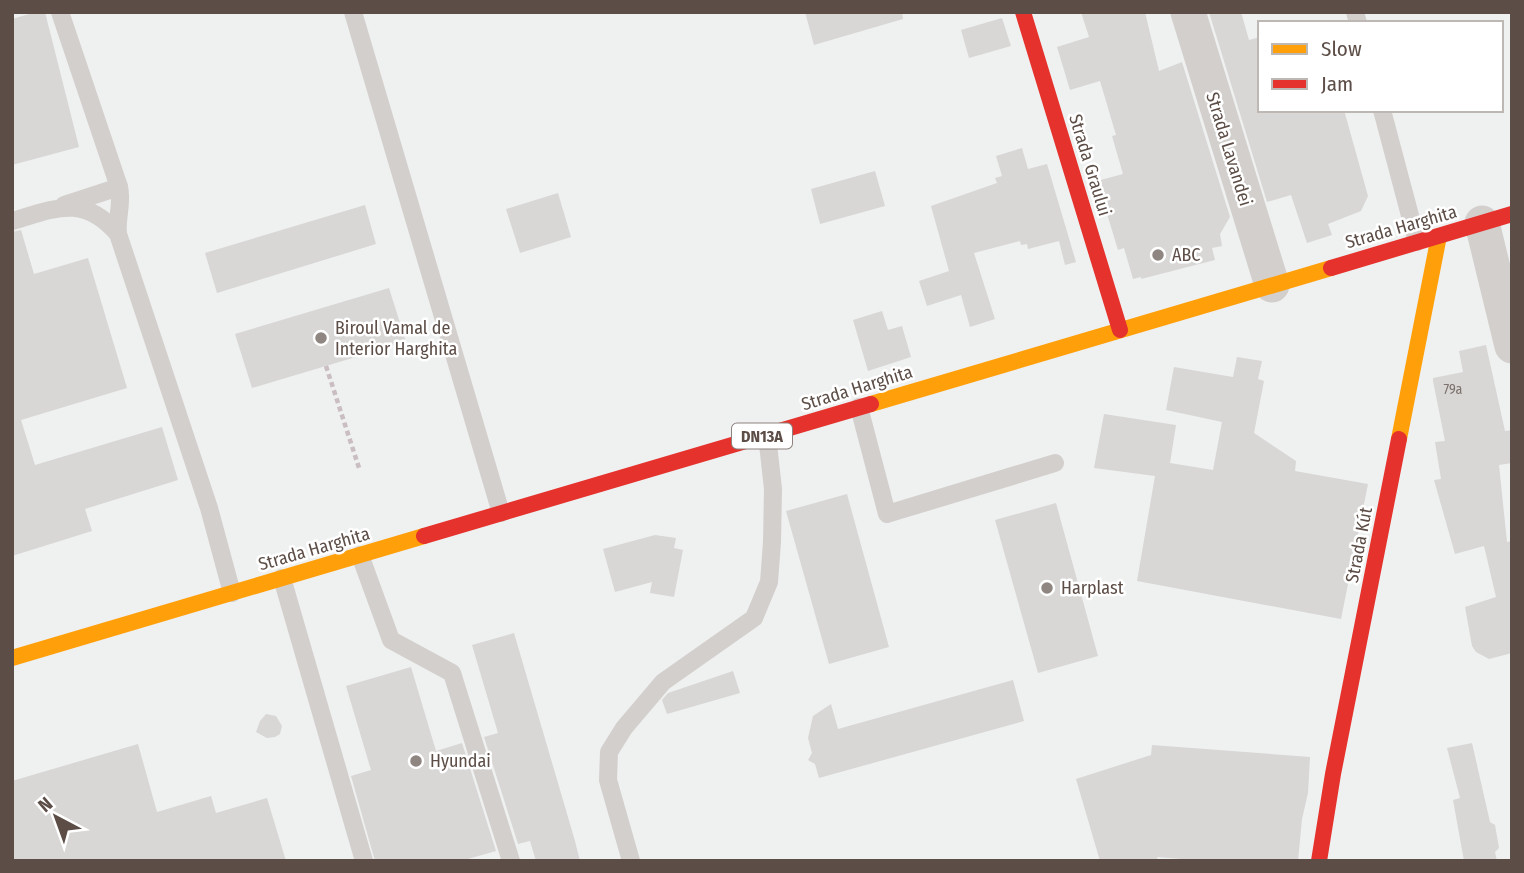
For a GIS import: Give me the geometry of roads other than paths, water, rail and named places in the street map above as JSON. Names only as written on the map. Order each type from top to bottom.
[{"type":"main road","name":"Strada Graului","points":[[1023,12],[1120,330]]},
{"type":"main road","name":"Strada Harghita","points":[[12,658],[1497,219]]},
{"type":"main road","name":"Strada Kút","points":[[1319,861],[1336,760],[1439,236]]},
{"type":"street","name":"Strada Lavandei","points":[[1188,12],[1272,285]]},
{"type":"street","points":[[1497,219],[1512,346]]},
{"type":"lane","points":[[61,12],[119,187],[121,195],[117,214],[118,234],[209,508],[232,593]]},
{"type":"lane","points":[[353,12],[501,513]]},
{"type":"lane","points":[[1383,112],[1417,242]]},
{"type":"lane","points":[[12,221],[119,187]]},
{"type":"lane","points":[[51,210],[72,206],[91,211],[108,222],[118,234]]},
{"type":"lane","points":[[859,407],[887,514],[1055,463]]},
{"type":"lane","points":[[631,861],[608,780],[609,752],[624,728],[663,682],[754,618],[769,582],[772,542],[773,489],[767,435]]},
{"type":"lane","points":[[359,555],[391,640],[452,673],[511,861]]},
{"type":"lane","points":[[282,578],[364,861]]},
{"type":"place","name":"ABC","points":[[1158,255]]},
{"type":"place","name":"Biroul Vamal de Interior Harghita","points":[[321,338]]},
{"type":"place","name":"Harplast","points":[[1047,588]]},
{"type":"place","name":"Hyundai","points":[[416,761]]}]
